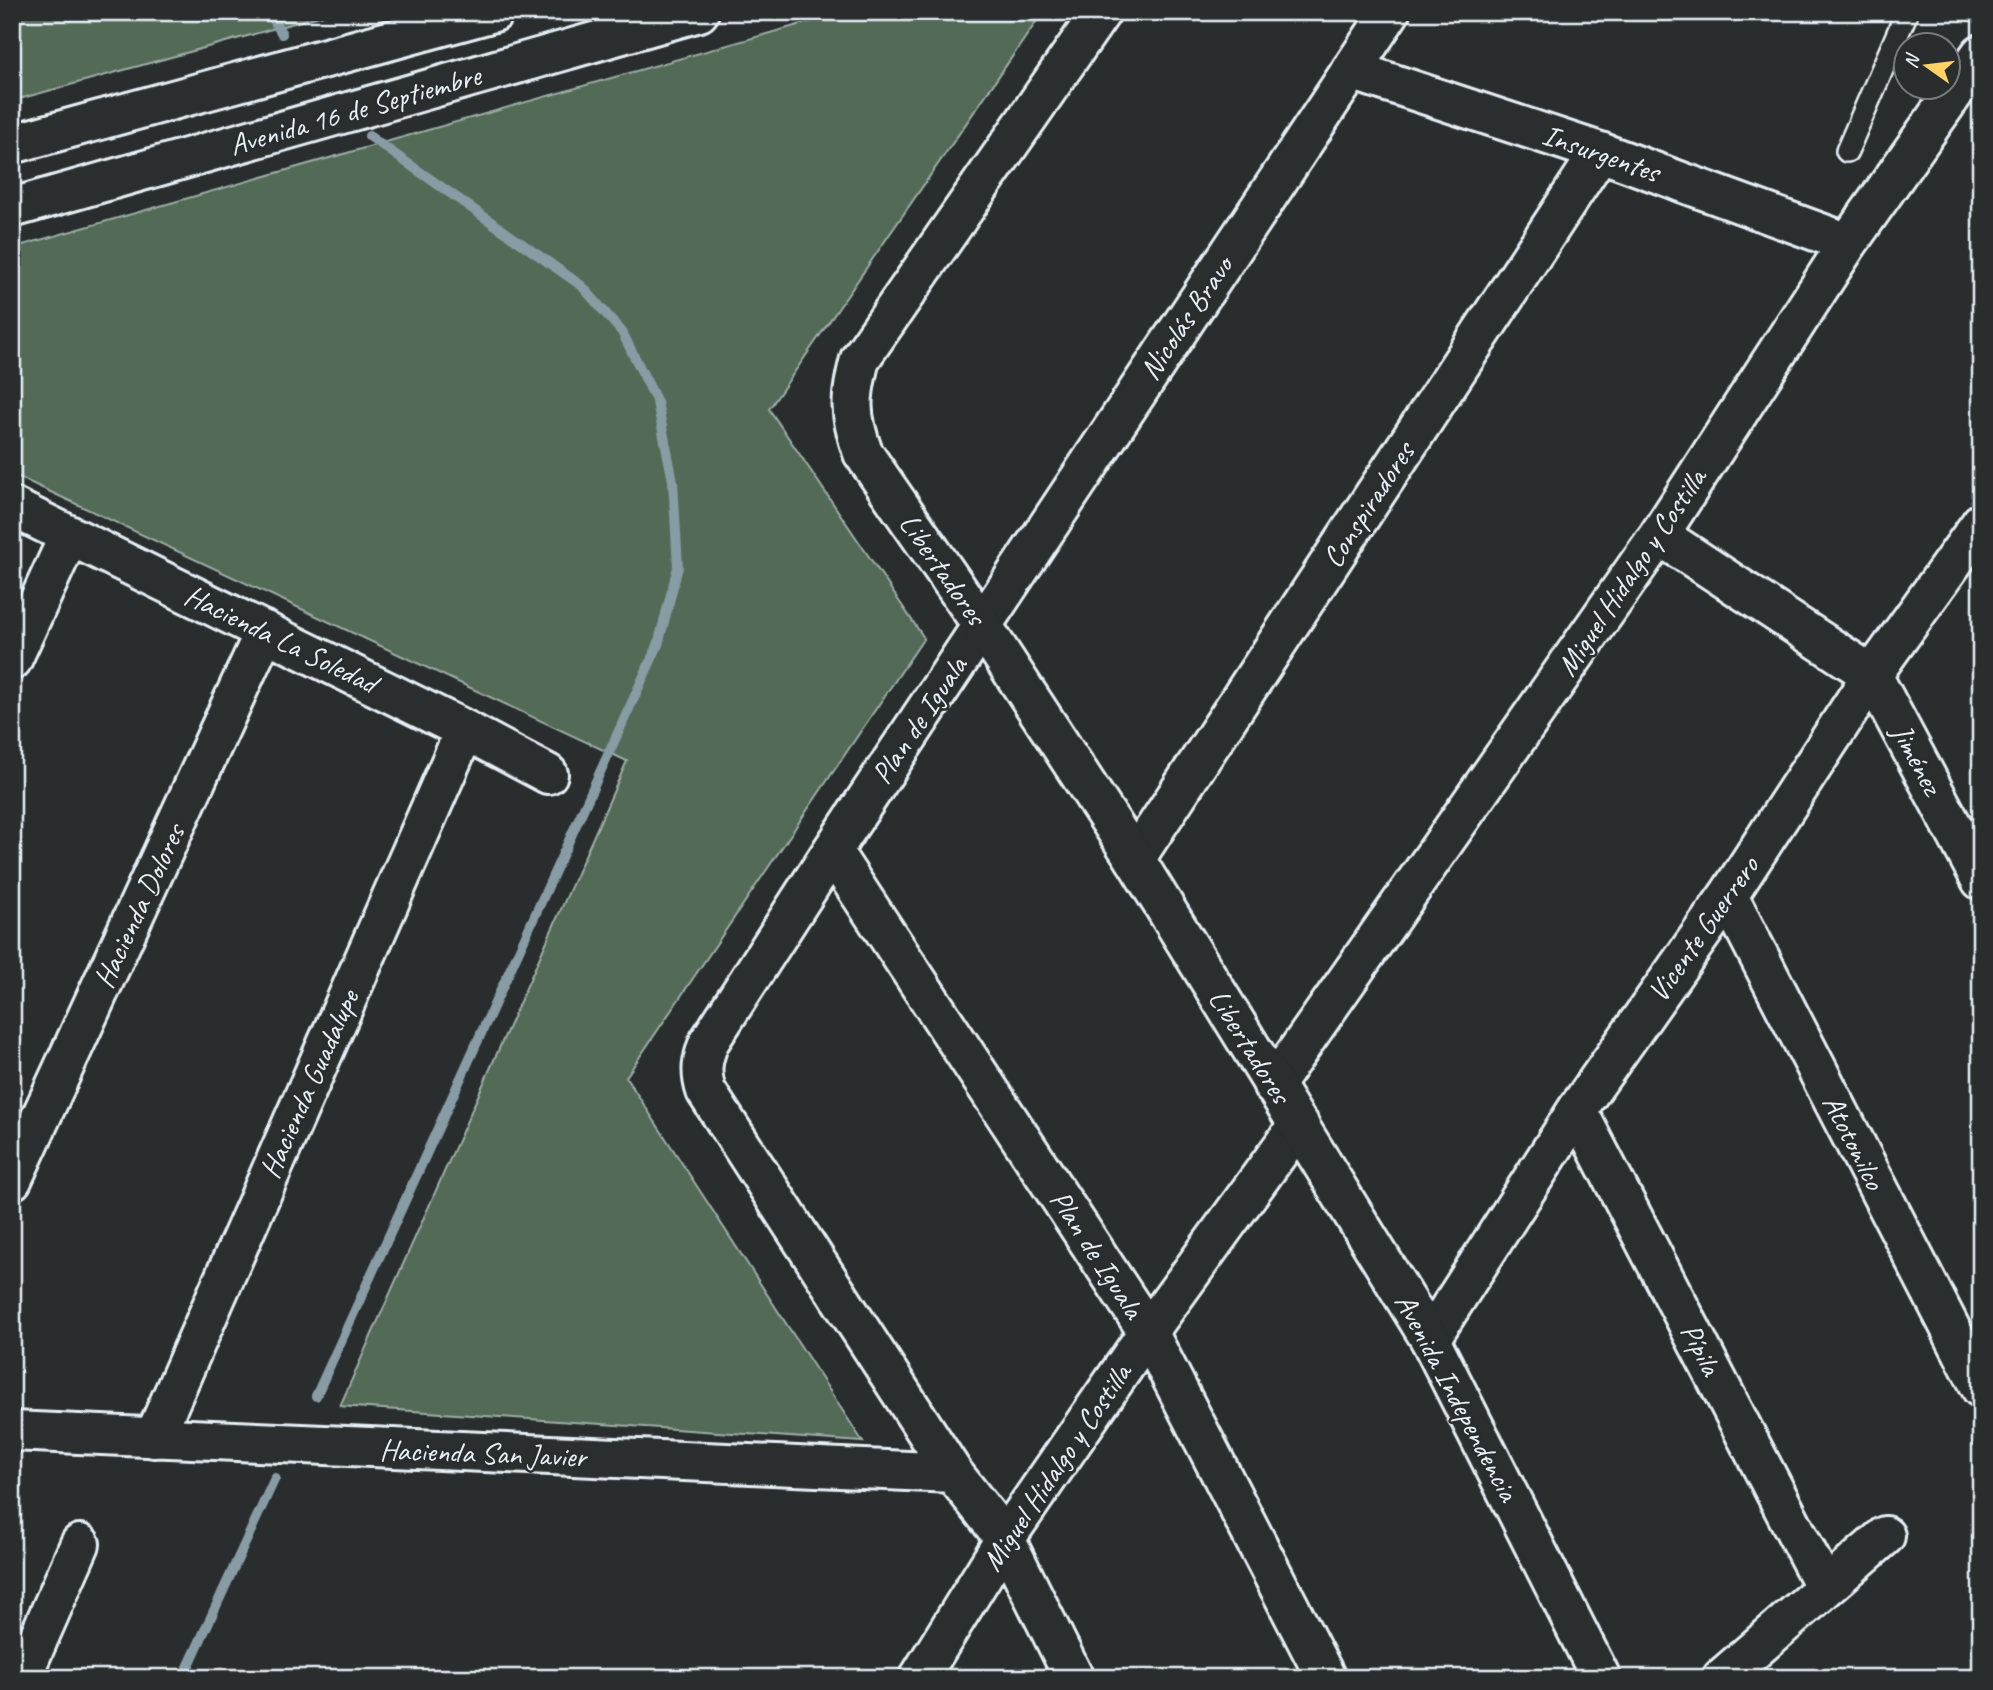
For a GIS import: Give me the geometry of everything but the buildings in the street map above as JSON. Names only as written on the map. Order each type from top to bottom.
[{"type":"street","name":"Avenida 16 de Septiembre","points":[[12,144],[494,12]]},
{"type":"street","name":"Avenida 16 de Septiembre","points":[[12,208],[699,12]]},
{"type":"street","name":"Libertadores","points":[[1101,12],[860,359],[852,392],[853,426],[863,453],[982,625],[1135,859],[1273,1086],[1299,1124]]},
{"type":"street","name":"Nicolás Bravo","points":[[982,625],[1390,12]]},
{"type":"street","name":"Miguel Hidalgo y Costilla","points":[[1273,1086],[1659,535],[1848,243],[1981,54]]},
{"type":"street","points":[[299,65],[330,117]]},
{"type":"street","name":"Insurgentes","points":[[1351,70],[1600,152],[1848,243]]},
{"type":"street","name":"Conspiradores","points":[[1135,859],[1600,152]]},
{"type":"street","name":"Hacienda La Soledad","points":[[12,507],[465,730],[548,774]]},
{"type":"street","name":"Vicente Guerrero","points":[[1430,1339],[1577,1110],[1728,896],[1872,675],[1981,523]]},
{"type":"street","points":[[1659,535],[1872,675]]},
{"type":"street","points":[[12,660],[69,536]]},
{"type":"street","name":"Plan de Iguala","points":[[982,625],[709,1042],[702,1059],[702,1076],[706,1091],[953,1473],[1005,1539]]},
{"type":"street","name":"Hacienda Dolores","points":[[12,1180],[265,631]]},
{"type":"street","name":"Jiménez","points":[[1872,675],[1981,880]]},
{"type":"street","name":"Hacienda Guadalupe","points":[[154,1438],[465,730]]},
{"type":"street","name":"Plan de Iguala","points":[[832,851],[1148,1332],[1326,1678]]},
{"type":"street","name":"Atotonilco","points":[[1728,896],[1981,1388]]},
{"type":"street","name":"Pípila","points":[[1577,1110],[1825,1588]]},
{"type":"street","name":"Miguel Hidalgo y Costilla","points":[[919,1678],[1005,1539],[1148,1332],[1299,1124]]},
{"type":"street","name":"Avenida Independencia","points":[[1299,1124],[1430,1339],[1601,1678]]},
{"type":"street","name":"Hacienda San Javier","points":[[12,1431],[953,1473]]},
{"type":"street","points":[[1722,1678],[1885,1536]]},
{"type":"street","points":[[1005,1539],[1074,1678]]},
{"type":"street","points":[[21,1678],[80,1544]]},
{"type":"lane","points":[[1847,151],[1907,12]]},
{"type":"green space","points":[[12,12],[334,12],[12,101]]},
{"type":"green space","points":[[844,12],[1043,12],[769,409],[924,638],[626,1077],[863,1442],[340,1406],[627,761],[12,474],[12,248]]},
{"type":"waterway","points":[[269,12],[282,34]]},
{"type":"waterway","points":[[316,1396],[658,645],[678,567],[673,481],[657,402],[622,332],[582,286],[369,136]]},
{"type":"waterway","points":[[183,1678],[275,1478]]}]
